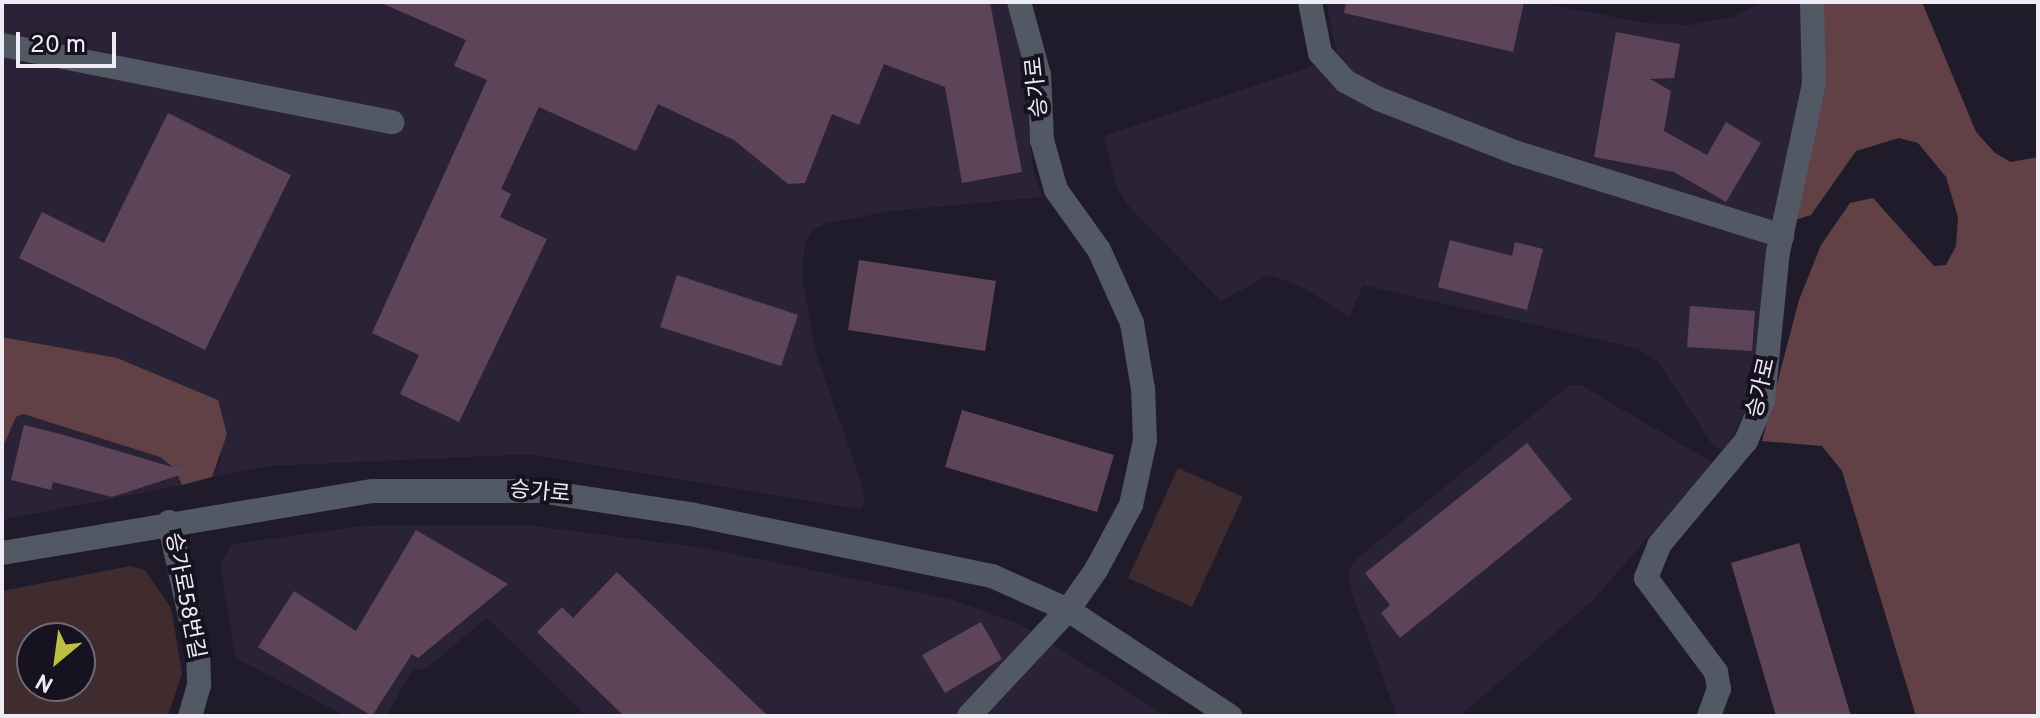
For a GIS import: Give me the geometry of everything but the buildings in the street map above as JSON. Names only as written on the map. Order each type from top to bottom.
[{"type":"street","name":"승가로","points":[[1019,2],[1039,75],[1047,164],[1056,190],[1120,287],[1143,389],[1145,440],[1131,505],[1103,560],[1068,610]]},
{"type":"street","points":[[1310,2],[1326,61],[1345,81],[1379,99],[1517,153],[1782,236]]},
{"type":"street","name":"승가로","points":[[1709,716],[1719,689],[1716,672],[1646,578],[1659,545],[1733,459],[1755,422],[1768,376],[1782,236],[1810,115],[1812,2]]},
{"type":"street","points":[[2,45],[392,122]]},
{"type":"street","name":"승가로","points":[[2,553],[169,522],[373,491],[539,491],[949,564],[992,576],[1068,610],[1230,716]]},
{"type":"street","name":"승가로58번길","points":[[169,522],[198,652],[199,685],[190,716]]},
{"type":"street","points":[[969,716],[1068,610]]},
{"type":"shaded area","points":[[2,2],[1006,2],[1020,40],[1033,169],[1042,197],[892,211],[827,223],[813,230],[805,242],[802,275],[815,351],[863,488],[865,502],[860,509],[529,454],[270,466],[212,477],[221,459],[218,400],[117,358],[2,337]]},
{"type":"shaded area","points":[[1326,2],[1538,2],[1644,23],[1690,25],[1732,17],[1763,2],[1803,2],[1806,61],[1757,388],[1725,450],[1714,447],[1658,362],[1639,349],[1363,285],[1349,317],[1302,287],[1269,275],[1221,301],[1132,210],[1117,189],[1104,136],[1338,58]]},
{"type":"shaded area","points":[[1823,2],[1922,2],[1976,132],[1995,153],[2011,162],[2038,157],[2038,716],[1916,716],[1842,471],[1822,446],[1762,441],[1799,300],[1821,245],[1850,203],[1873,198],[1934,266],[1946,265],[1956,246],[1958,217],[1946,177],[1918,143],[1899,138],[1856,151],[1811,215],[1792,221],[1825,90]]},
{"type":"shaded area","points":[[2,337],[117,358],[218,400],[227,434],[212,477],[182,485],[175,469],[160,457],[23,414],[16,417],[2,449]]},
{"type":"shaded area","points":[[1569,385],[1581,385],[1713,463],[1593,600],[1460,716],[1397,716],[1352,593],[1349,574],[1353,562]]},
{"type":"shaded area","points":[[23,414],[160,457],[175,469],[182,485],[2,520],[2,449],[16,417]]},
{"type":"shaded area","points":[[1178,468],[1243,497],[1192,607],[1128,578]]},
{"type":"shaded area","points":[[526,525],[705,548],[950,599],[1024,626],[1166,716],[587,716],[487,618],[428,667],[412,671],[386,716],[346,716],[236,658],[220,565],[232,544],[363,526]]},
{"type":"shaded area","points":[[130,566],[145,570],[171,608],[182,673],[168,716],[2,716],[2,591]]}]
